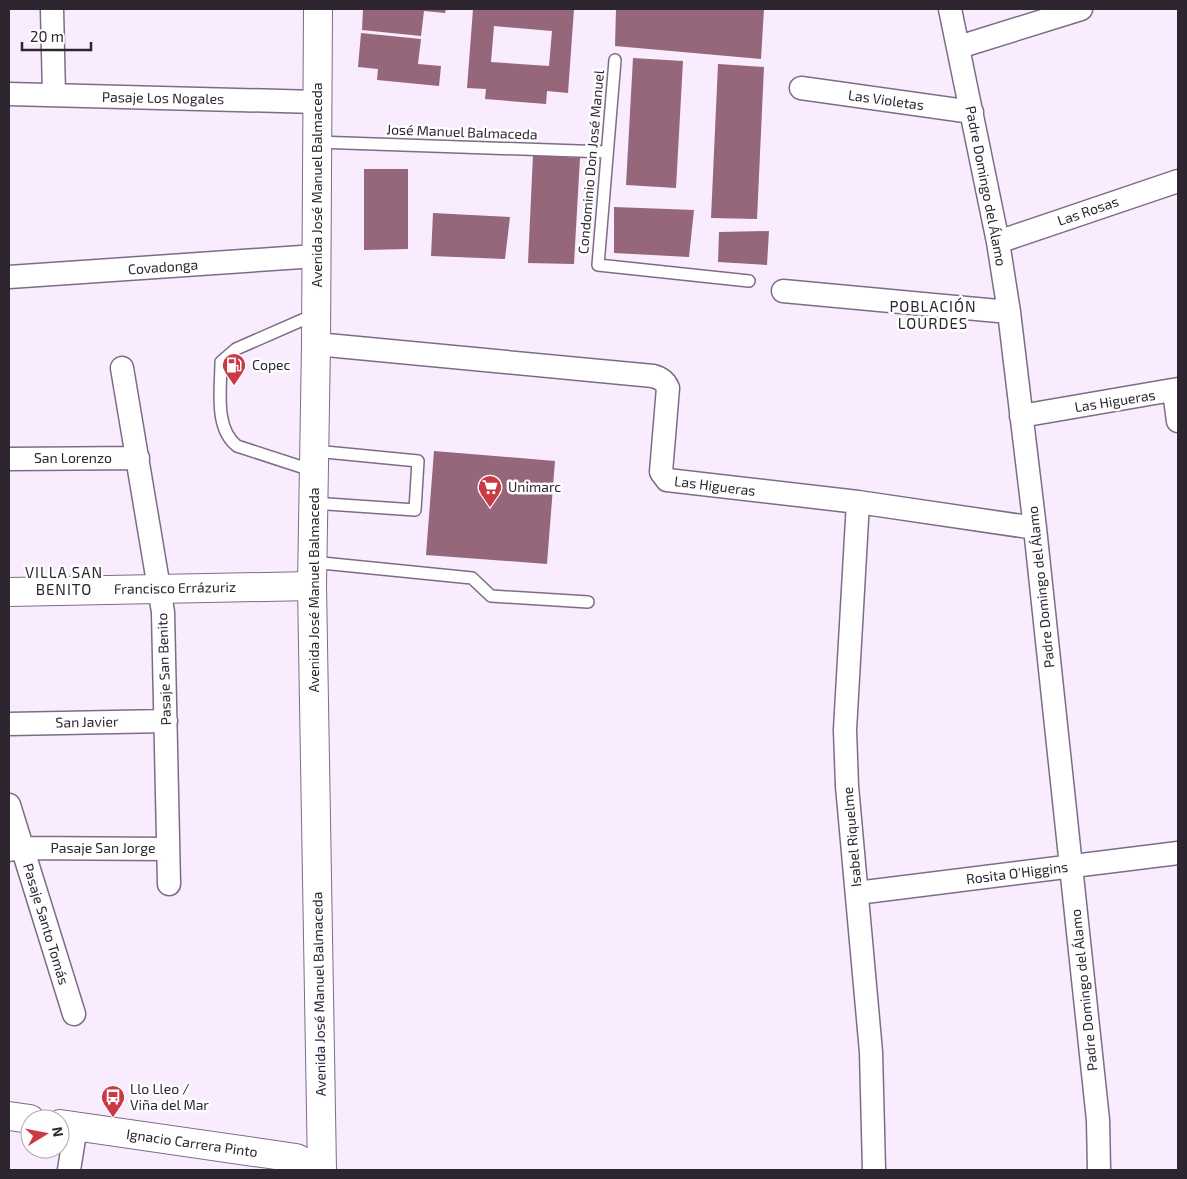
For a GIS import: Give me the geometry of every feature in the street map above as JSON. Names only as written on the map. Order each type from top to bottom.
[{"type":"main road","name":"Avenida José Manuel Balmaceda","points":[[318,9],[316,344],[312,574],[321,1170]]},
{"type":"main road","name":"Francisco Errázuriz","points":[[9,592],[160,589],[312,574]]},
{"type":"main road","name":"Ignacio Carrera Pinto","points":[[70,1125],[296,1158],[321,1170]]},
{"type":"street","points":[[52,9],[54,95]]},
{"type":"street","name":"Padre Domingo del Álamo","points":[[950,9],[998,242],[1009,312],[1035,528],[1098,1120],[1098,1170]]},
{"type":"street","points":[[959,47],[1081,9]]},
{"type":"street","name":"Las Violetas","points":[[801,88],[972,112]]},
{"type":"street","name":"Pasaje Los Nogales","points":[[9,94],[317,102]]},
{"type":"street","name":"Las Rosas","points":[[998,242],[1178,181]]},
{"type":"street","name":"Covadonga","points":[[9,277],[316,256]]},
{"type":"street","points":[[783,291],[1009,312]]},
{"type":"street","name":"Las Higueras","points":[[316,344],[660,378],[668,388],[661,472],[667,480],[858,502],[1035,528]]},
{"type":"street","name":"Pasaje San Benito","points":[[122,368],[164,612],[169,884]]},
{"type":"street","points":[[1176,390],[1178,422]]},
{"type":"street","name":"Las Higueras","points":[[1021,416],[1176,390]]},
{"type":"street","name":"San Lorenzo","points":[[9,456],[138,458]]},
{"type":"street","name":"Isabel Riquelme","points":[[858,502],[845,730],[847,786],[871,1052],[874,1104],[874,1170]]},
{"type":"street","name":"San Javier","points":[[9,724],[166,721]]},
{"type":"street","name":"Pasaje Santo Tomás","points":[[9,805],[15,849],[74,1014]]},
{"type":"street","name":"Pasaje San Jorge","points":[[15,849],[168,848]]},
{"type":"street","name":"Rosita O'Higgins","points":[[857,893],[1178,853]]},
{"type":"lane","name":"Condominio Don José Manuel","points":[[615,60],[598,265],[749,281]]},
{"type":"lane","name":"José Manuel Balmaceda","points":[[317,142],[607,152]]},
{"type":"lane","points":[[313,503],[415,510],[418,461],[314,461],[237,446],[229,440],[222,418],[220,362],[236,349],[316,314]]},
{"type":"lane","points":[[312,574],[472,578],[491,596],[588,602]]},
{"type":"building","points":[[363,9],[446,9],[445,13],[424,11],[421,36],[362,30]]},
{"type":"building","points":[[473,9],[574,9],[568,93],[547,91],[546,104],[485,99],[486,89],[467,88]],"holes":[[[494,26],[552,31],[549,66],[491,62]]]},
{"type":"building","points":[[616,9],[764,9],[761,59],[615,46]]},
{"type":"building","points":[[361,33],[421,39],[418,64],[441,66],[439,86],[377,80],[378,69],[358,67]]},
{"type":"building","points":[[633,58],[683,61],[676,188],[626,185]]},
{"type":"building","points":[[718,64],[764,67],[757,219],[711,218]]},
{"type":"building","points":[[533,155],[580,158],[574,264],[528,263]]},
{"type":"building","points":[[364,169],[408,169],[408,249],[364,250]]},
{"type":"building","points":[[614,207],[694,210],[689,257],[614,253]]},
{"type":"building","points":[[433,213],[510,217],[505,259],[431,256]]},
{"type":"building","points":[[769,231],[767,265],[718,262],[719,232]]},
{"type":"building","name":"Unimarc","points":[[434,451],[555,461],[547,564],[426,555]]},
{"type":"place","name":"Copec","points":[[234,386]]},
{"type":"place","name":"Unimarc","points":[[490,508]]},
{"type":"place","name":"Llo Lleo / Viña del Mar","points":[[113,1118]]},
{"type":"district","name":"POBLACIÓN LOURDES","points":[[933,316]]},
{"type":"district","name":"VILLA SAN BENITO","points":[[64,582]]}]
